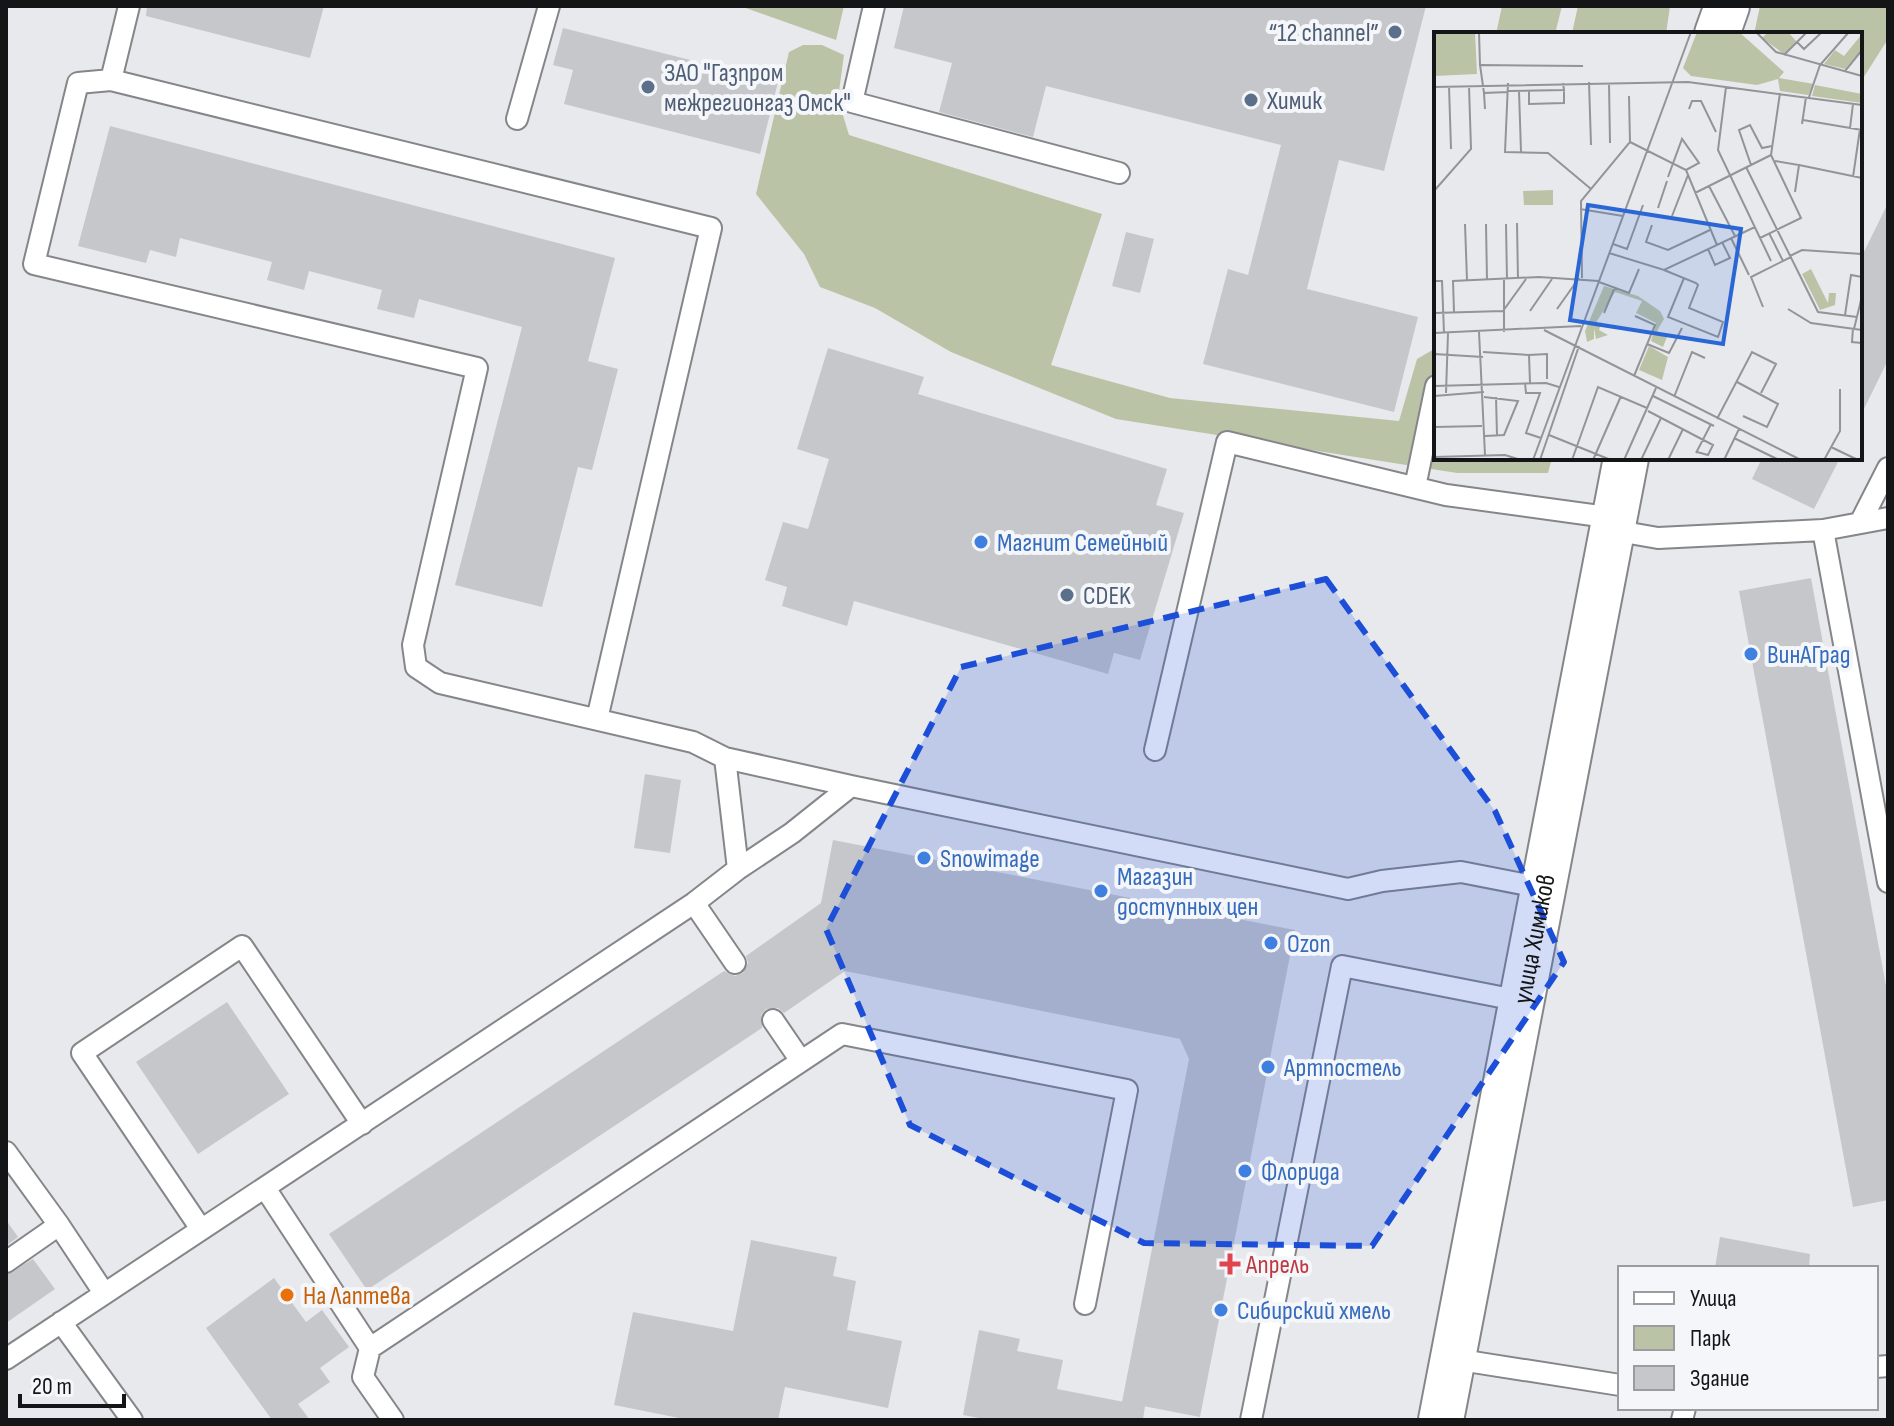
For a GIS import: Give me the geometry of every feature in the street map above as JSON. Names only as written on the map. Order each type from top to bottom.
[{"type":"main road","points":[[1710,32],[1712,6]]},
{"type":"main road","points":[[1718,32],[1727,6]]},
{"type":"main road","name":"улица Химиков","points":[[1441,1420],[1626,460]]},
{"type":"lane","points":[[111,80],[129,6]]},
{"type":"lane","points":[[517,119],[549,6]]},
{"type":"lane","points":[[874,6],[852,102],[1119,173]]},
{"type":"lane","points":[[597,719],[711,228],[111,80],[78,83],[34,264],[477,368],[413,645],[416,667],[440,683],[693,742],[725,758],[1348,889],[1382,881],[1461,872],[1543,888]]},
{"type":"lane","points":[[1415,487],[1434,396]]},
{"type":"lane","points":[[1155,750],[1227,442],[1446,495],[1613,524],[1658,538],[1823,530],[1888,518]]},
{"type":"lane","points":[[1860,523],[1888,468]]},
{"type":"lane","points":[[1823,530],[1888,882]]},
{"type":"lane","points":[[725,758],[738,869]]},
{"type":"lane","points":[[6,1359],[694,903],[792,833],[851,786]]},
{"type":"lane","points":[[694,903],[735,963]]},
{"type":"lane","points":[[201,1229],[82,1053],[242,946],[362,1124]]},
{"type":"lane","points":[[1251,1420],[1342,966],[1521,1001]]},
{"type":"lane","points":[[773,1020],[801,1061]]},
{"type":"lane","points":[[393,1420],[363,1377],[370,1348],[842,1034],[1127,1090],[1085,1304]]},
{"type":"lane","points":[[6,1152],[104,1293]]},
{"type":"lane","points":[[265,1188],[370,1348]]},
{"type":"lane","points":[[6,1262],[59,1225]]},
{"type":"lane","points":[[61,1322],[132,1420]]},
{"type":"lane","points":[[1454,1359],[1618,1385]]},
{"type":"highlighted area","points":[[1326,579],[1495,811],[1564,962],[1372,1246],[1144,1243],[910,1125],[826,929],[961,667]]},
{"type":"green space","points":[[740,6],[844,6],[836,40]]},
{"type":"green space","points":[[1502,6],[1562,6],[1556,32],[1496,32]]},
{"type":"green space","points":[[1578,6],[1670,6],[1666,32],[1572,32]]},
{"type":"green space","points":[[1760,6],[1888,6],[1888,39],[1862,80],[1862,32],[1754,32]]},
{"type":"green space","points":[[803,45],[822,45],[844,55],[838,99],[849,135],[1102,214],[1051,365],[1170,398],[1399,421],[1417,359],[1434,349],[1434,460],[1551,460],[1548,473],[1457,473],[1116,419],[951,352],[875,308],[820,287],[804,254],[756,194],[789,52]]},
{"type":"building","points":[[147,6],[324,6],[310,58],[146,16]]},
{"type":"building","name":"Химик","points":[[904,6],[1426,6],[1384,171],[1339,160],[1307,289],[1418,317],[1394,412],[1203,364],[1228,269],[1248,275],[1281,145],[1046,86],[1033,137],[939,112],[952,63],[894,48]]},
{"type":"building","name":"ЗАО \"Газпром межрегионгаз Омск\"","points":[[563,28],[778,82],[760,154],[564,104],[573,70],[553,65]]},
{"type":"building","points":[[110,126],[615,258],[588,361],[618,369],[592,470],[578,467],[542,607],[455,585],[522,327],[419,299],[414,318],[377,309],[382,290],[309,271],[304,290],[267,280],[272,262],[180,238],[176,257],[150,250],[146,263],[78,246]]},
{"type":"building","points":[[1888,203],[1888,360],[1862,413],[1862,256]]},
{"type":"building","points":[[1126,232],[1154,239],[1140,293],[1112,286]]},
{"type":"building","points":[[828,348],[924,377],[918,394],[1167,469],[1156,505],[1184,513],[1140,660],[1114,653],[1108,674],[854,601],[847,626],[782,606],[787,587],[765,580],[783,522],[808,529],[829,459],[797,449]]},
{"type":"building","points":[[1761,460],[1839,460],[1814,509],[1752,479]]},
{"type":"building","points":[[1811,578],[1888,997],[1888,1200],[1853,1207],[1739,591]]},
{"type":"building","points":[[645,774],[681,780],[670,853],[634,848]]},
{"type":"building","points":[[833,840],[1295,930],[1200,1417],[1122,1402],[1189,1059],[1180,1039],[845,971],[784,1013],[778,1008],[766,1009],[761,1015],[762,1028],[367,1290],[329,1234],[724,971],[735,976],[743,973],[748,963],[746,956],[821,903]]},
{"type":"building","points":[[227,1002],[289,1094],[198,1154],[136,1062]]},
{"type":"building","points":[[6,1220],[18,1237],[6,1246]]},
{"type":"building","points":[[1720,1237],[1810,1254],[1809,1266],[1715,1266]]},
{"type":"building","points":[[751,1240],[837,1257],[833,1276],[856,1281],[847,1330],[902,1341],[888,1408],[785,1387],[778,1420],[689,1420],[614,1405],[633,1312],[733,1331]]},
{"type":"building","points":[[33,1259],[55,1289],[6,1323],[6,1275]]},
{"type":"building","points":[[274,1278],[306,1322],[322,1310],[349,1347],[320,1368],[330,1382],[298,1404],[310,1420],[272,1420],[206,1328]]},
{"type":"building","points":[[979,1330],[1020,1339],[1017,1351],[1063,1360],[1057,1389],[1145,1406],[1143,1420],[990,1420],[963,1415]]},
{"type":"place","name":"“12 channel”","points":[[1395,32]]},
{"type":"place","name":"ЗАО \"Газпром межрегионгаз Омск\"","points":[[648,87]]},
{"type":"place","name":"Химик","points":[[1251,100]]},
{"type":"place","name":"Магнит Семейный","points":[[981,542]]},
{"type":"place","name":"CDEK","points":[[1067,595]]},
{"type":"place","name":"ВинАГрад","points":[[1751,654]]},
{"type":"place","name":"Snowimage","points":[[924,858]]},
{"type":"place","name":"Магазин доступных цен","points":[[1101,891]]},
{"type":"place","name":"Ozon","points":[[1271,943]]},
{"type":"place","name":"Артпостель","points":[[1268,1067]]},
{"type":"place","name":"Флорида","points":[[1245,1171]]},
{"type":"place","name":"Апрель","points":[[1230,1264]]},
{"type":"place","name":"На Лаптева","points":[[287,1295]]},
{"type":"place","name":"Сибирский хмель","points":[[1221,1310]]}]
